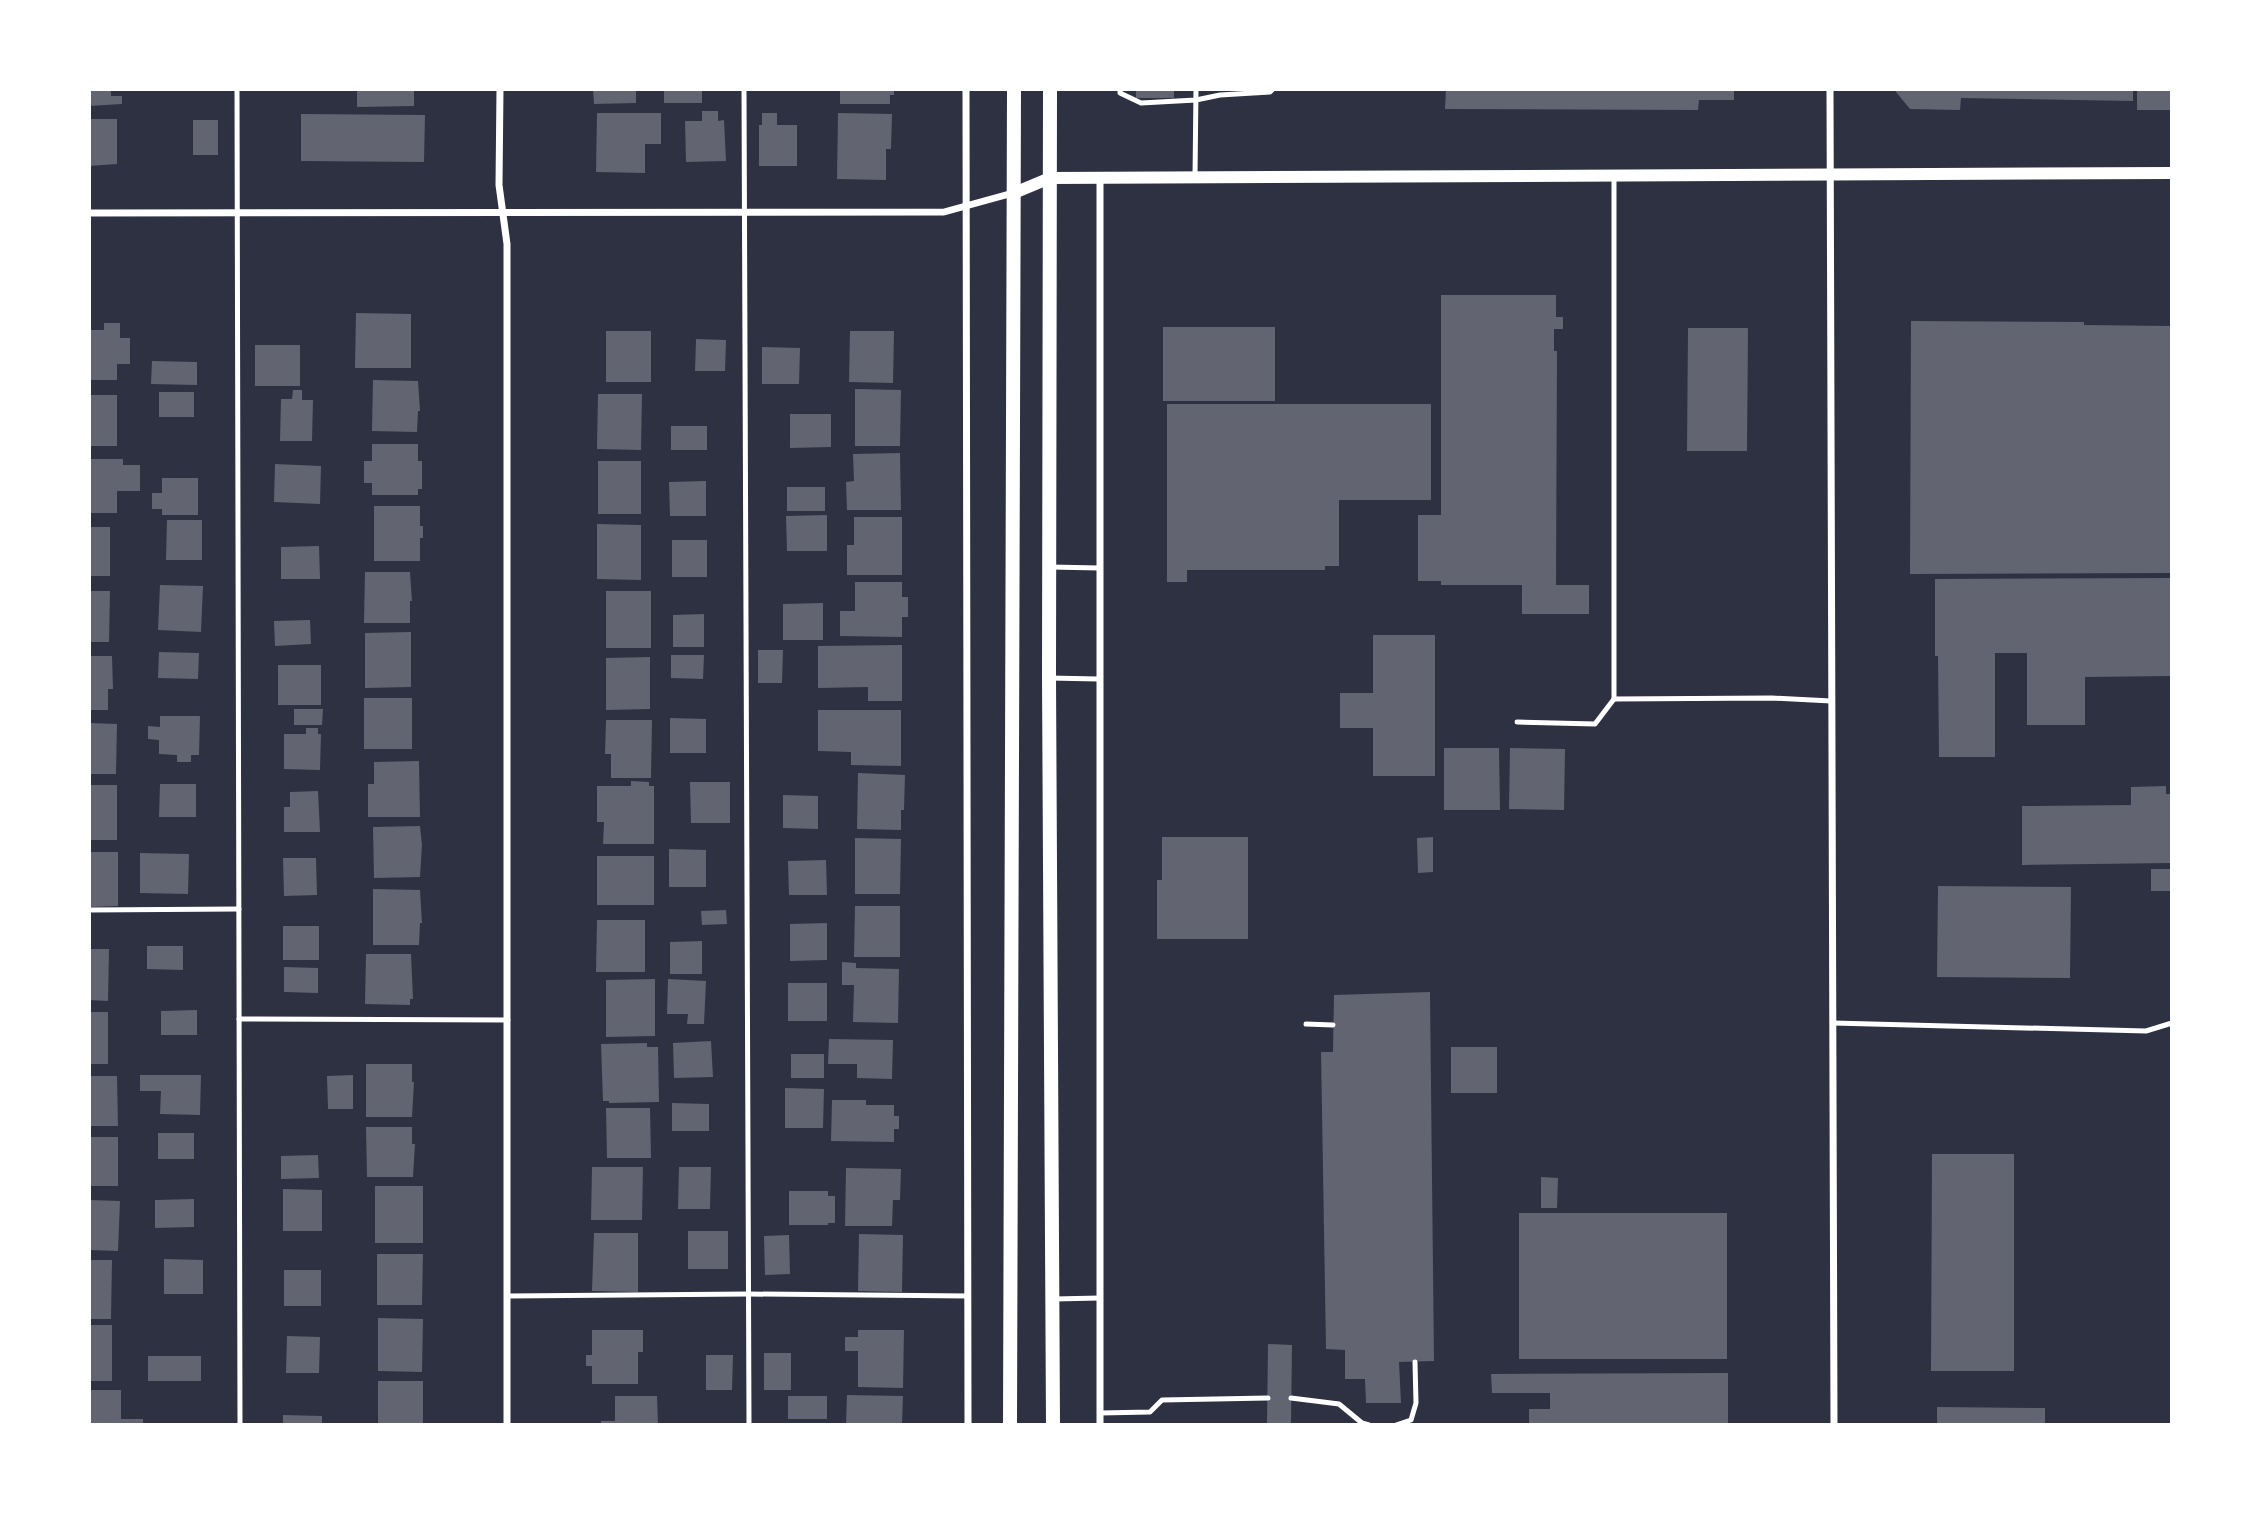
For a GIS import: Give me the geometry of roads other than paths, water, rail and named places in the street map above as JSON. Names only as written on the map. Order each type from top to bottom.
[{"type":"main road","points":[[1010,1425],[1014,89]]},
{"type":"main road","points":[[1050,89],[1049,678],[1053,1425]]},
{"type":"street","points":[[500,89],[499,186],[507,258],[507,1425]]},
{"type":"street","points":[[966,89],[968,1425]]},
{"type":"street","points":[[1830,89],[1834,1425]]},
{"type":"street","points":[[89,213],[944,212],[967,208],[1014,193],[1050,178],[2172,173]]},
{"type":"street","points":[[1100,178],[1100,1425]]},
{"type":"lane","points":[[237,89],[240,1425]]},
{"type":"lane","points":[[744,89],[749,1425]]},
{"type":"lane","points":[[1120,89],[1120,93],[1141,103],[1196,100],[1220,95],[1270,92],[1273,89]]},
{"type":"lane","points":[[1195,177],[1196,89]]},
{"type":"lane","points":[[1517,722],[1595,724],[1614,699],[1614,176]]},
{"type":"lane","points":[[1049,567],[1099,568]]},
{"type":"lane","points":[[1049,678],[1098,678]]},
{"type":"lane","points":[[1614,699],[1772,698],[1830,701]]},
{"type":"lane","points":[[89,910],[239,909]]},
{"type":"lane","points":[[240,1019],[508,1020]]},
{"type":"lane","points":[[1833,1023],[2146,1031],[2172,1023]]},
{"type":"lane","points":[[1306,1024],[1333,1025]]},
{"type":"lane","points":[[507,1296],[968,1296]]},
{"type":"lane","points":[[1051,1299],[1100,1298]]},
{"type":"lane","points":[[1396,1425],[1411,1420],[1416,1404],[1415,1362]]},
{"type":"lane","points":[[1100,1413],[1150,1412],[1162,1400],[1268,1398]]},
{"type":"lane","points":[[1291,1398],[1339,1404],[1362,1423],[1369,1425]]}]
